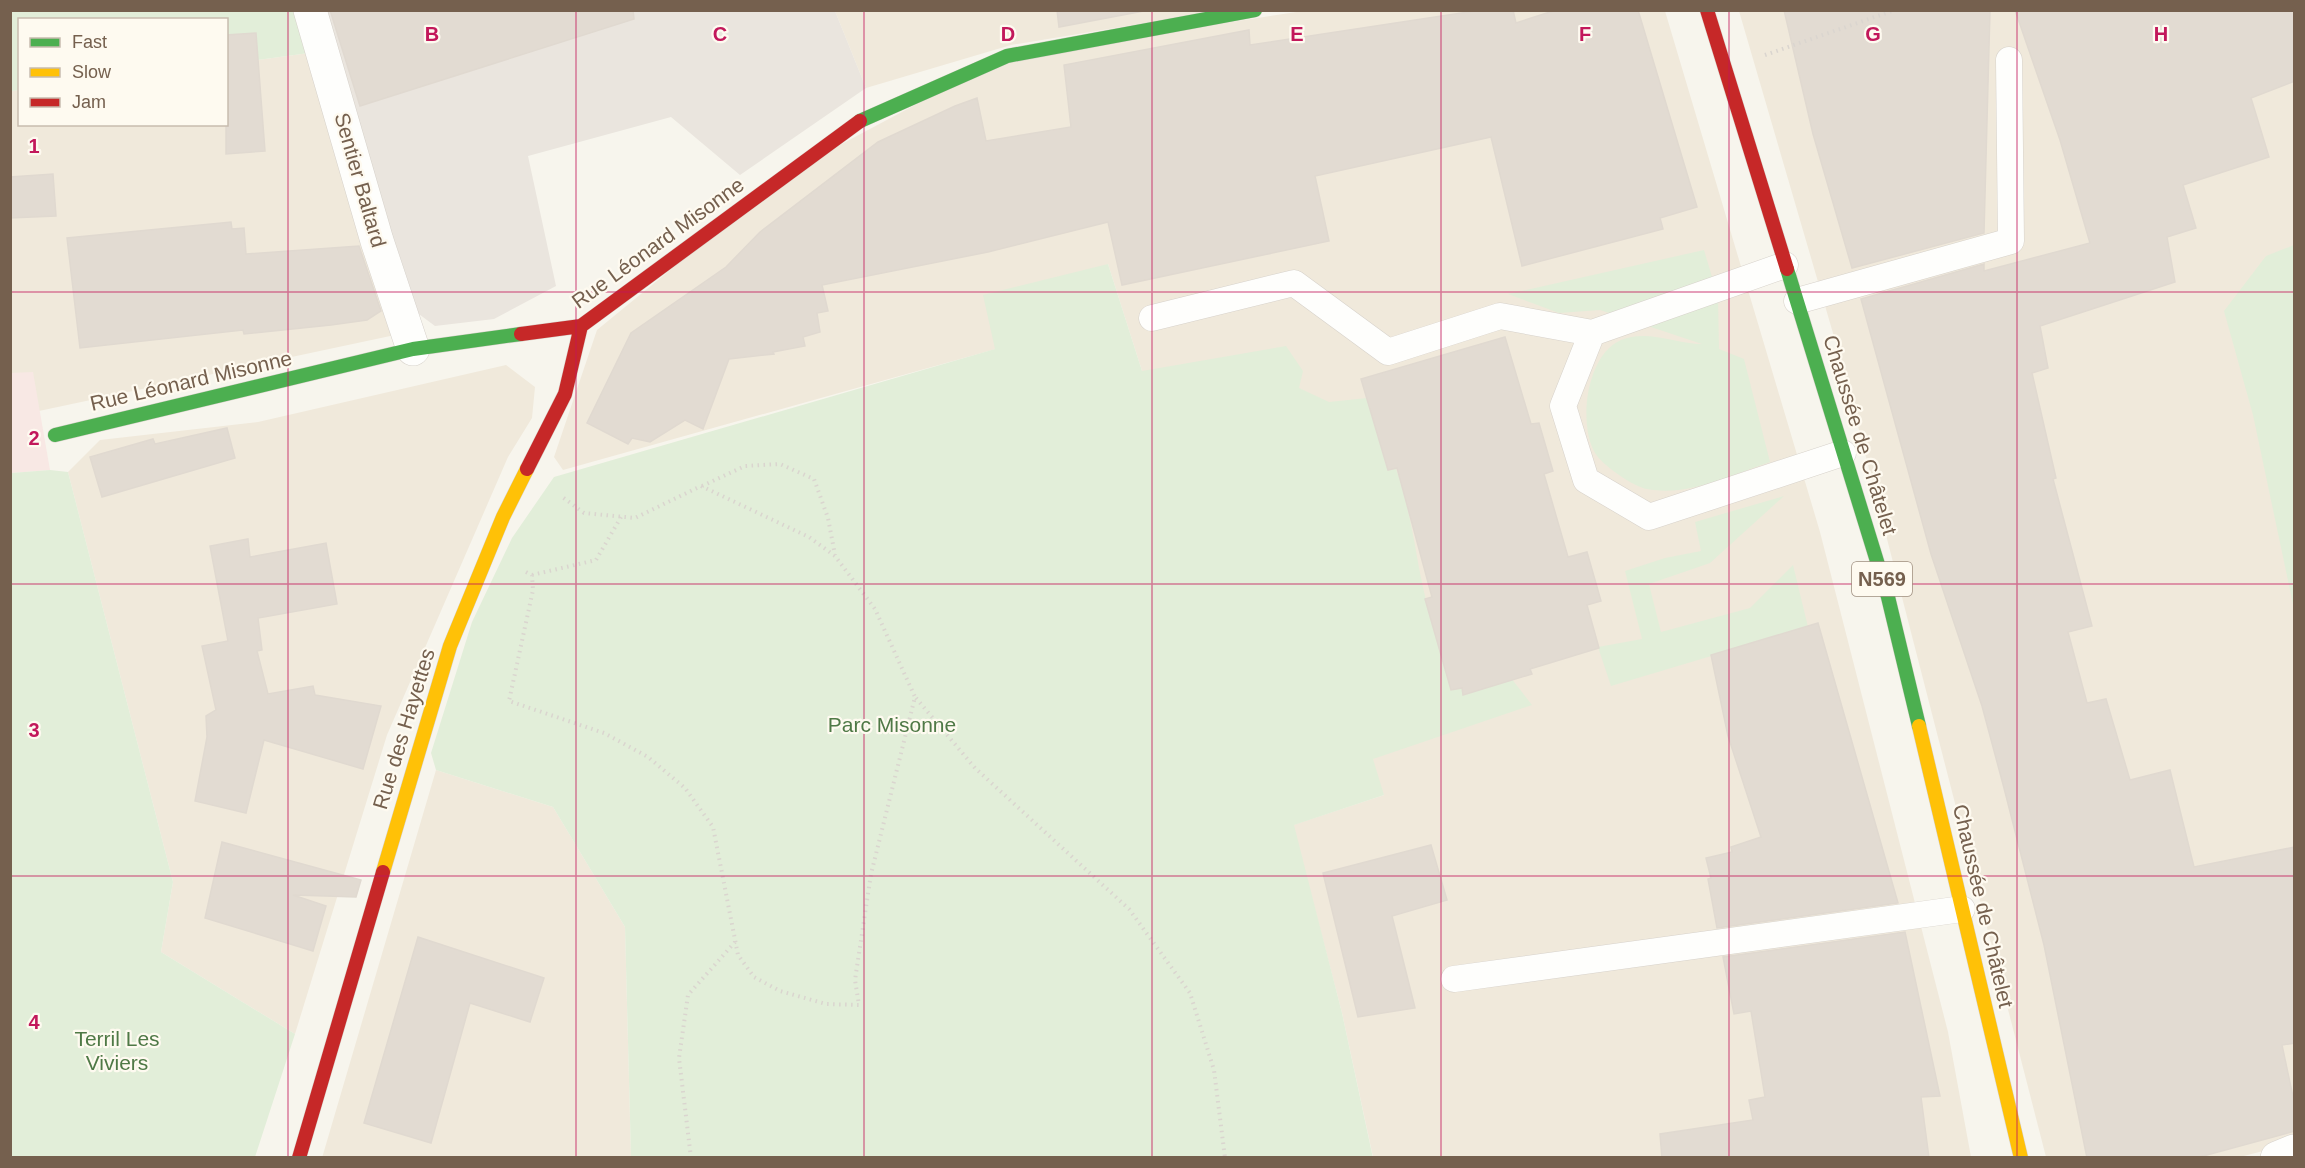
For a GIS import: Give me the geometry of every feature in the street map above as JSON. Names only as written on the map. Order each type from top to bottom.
[{"type":"street","name":"Sentier Baltard","points":[[310,10],[377,241],[413,349]]},
{"type":"street","name":"Rue Léonard Misonne","points":[[55,435],[413,349],[581,326],[859,122],[1007,56],[1256,10]]},
{"type":"street","name":"Chaussée de Châtelet","points":[[1707,10],[1888,597],[2021,1158]]},
{"type":"street","name":"Rue des Hayettes","points":[[299,1158],[450,646],[488,555],[565,394],[581,326]]},
{"type":"street","points":[[2277,1158],[2295,1151]]},
{"type":"lane","points":[[1797,301],[2010,241],[2009,60]]},
{"type":"lane","points":[[1152,318],[1294,283],[1388,352],[1500,316],[1592,333],[1785,265]]},
{"type":"lane","points":[[1592,333],[1563,406],[1586,480],[1649,517],[1843,453]]},
{"type":"lane","points":[[1454,979],[1962,909]]},
{"type":"path","points":[[1724,69],[1895,10]]},
{"type":"path","points":[[526,472],[584,513],[635,518],[745,466],[780,464],[814,479],[828,518],[835,556]]},
{"type":"path","points":[[701,486],[810,537],[835,556],[875,609],[915,697],[975,768],[1129,909],[1190,993],[1214,1070],[1225,1158]]},
{"type":"path","points":[[488,555],[532,574],[596,560],[621,517]]},
{"type":"path","points":[[532,574],[533,590],[509,701],[604,733],[648,757],[685,788],[713,827],[738,955],[754,977],[780,991],[826,1004],[859,1005],[855,980],[871,874],[915,697]]},
{"type":"path","points":[[691,1158],[679,1058],[688,995],[735,942]]},
{"type":"shaded area","points":[[320,11],[835,11],[866,88],[740,175],[671,117],[528,156],[556,286],[494,319],[435,326],[396,297]]},
{"type":"shaded area","points":[[835,11],[1218,11],[1011,45],[866,88]]},
{"type":"shaded area","points":[[1303,11],[1665,11],[1820,532],[1948,1032],[1971,1157],[1373,1157],[1342,1013],[1293,825],[1384,795],[1142,371],[1108,264],[996,349],[563,470],[554,457],[597,330],[791,171],[1007,56]]},
{"type":"shaded area","points":[[1739,11],[2294,11],[2294,1143],[2240,1157],[2046,1157],[1842,364]]},
{"type":"shaded area","points":[[309,53],[395,335],[39,411],[11,373],[10,91],[18,90],[18,126],[228,126],[228,64]]},
{"type":"shaded area","points":[[506,365],[535,387],[532,418],[508,457],[387,735],[295,1034],[161,952],[173,882],[68,472],[100,440],[258,422]]},
{"type":"shaded area","points":[[33,372],[50,470],[11,473],[10,373]]},
{"type":"shaded area","points":[[436,770],[553,807],[625,927],[631,1157],[322,1158]]},
{"type":"green space","points":[[11,11],[297,11],[309,53],[228,64],[228,18],[18,18],[18,90],[11,91]]},
{"type":"green space","points":[[2294,245],[2294,609],[2253,415],[2224,311],[2266,256]]},
{"type":"green space","points":[[1704,250],[1718,297],[1719,349],[1744,359],[1770,462],[1694,487],[1662,491],[1647,489],[1619,475],[1595,453],[1587,425],[1588,391],[1593,375],[1609,348],[1631,337],[1651,336],[1702,344],[1600,310],[1559,313],[1508,294]]},
{"type":"green space","name":"Parc Misonne","points":[[1108,264],[1142,371],[1286,346],[1303,371],[1299,388],[1329,402],[1367,398],[1388,470],[1396,469],[1401,485],[1426,600],[1451,690],[1461,688],[1464,694],[1511,678],[1532,705],[1373,759],[1384,795],[1294,825],[1342,1013],[1373,1158],[631,1157],[625,927],[553,807],[436,770],[431,753],[472,622],[512,538],[554,477],[995,349],[983,295]]},
{"type":"green space","name":"Terril Les Viviers","points":[[50,470],[68,472],[173,882],[161,952],[295,1034],[255,1157],[11,1157],[11,473]]},
{"type":"green space","points":[[1784,496],[1710,563],[1649,584],[1661,632],[1750,608],[1793,565],[1808,627],[1611,686],[1598,647],[1642,639],[1625,571],[1665,558],[1701,551],[1695,522]]},
{"type":"building","points":[[330,10],[633,10],[634,19],[360,106]]},
{"type":"building","points":[[1057,10],[1149,10],[1059,27]]},
{"type":"building","points":[[1481,10],[1513,10],[1516,23],[1556,10],[1638,10],[1697,207],[1660,218],[1663,229],[1522,266],[1491,137],[1315,176],[1329,241],[1122,285],[1108,222],[988,252],[822,285],[828,311],[817,313],[820,332],[803,337],[805,346],[773,352],[774,354],[729,359],[703,429],[685,420],[650,442],[632,438],[628,444],[587,423],[631,333],[726,267],[760,232],[878,142],[955,106],[977,98],[986,141],[1071,127],[1064,65],[1249,30],[1250,45]]},
{"type":"building","points":[[1784,10],[1990,10],[1984,233],[1852,268],[1813,134]]},
{"type":"building","points":[[2015,10],[2295,10],[2295,81],[2251,98],[2269,157],[2183,185],[2196,228],[2167,237],[2175,282],[2040,326],[2048,368],[2032,373],[2056,478],[2053,479],[2092,626],[2068,632],[2087,703],[2106,699],[2130,780],[2170,770],[2194,867],[2295,847],[2295,1043],[2282,1045],[2295,1106],[2295,1131],[2196,1158],[2087,1158],[2044,945],[2004,788],[1982,706],[1931,554],[1861,299],[1984,264],[1984,271],[2090,243],[2060,140]]},
{"type":"building","points":[[256,33],[265,151],[226,154],[228,35]]},
{"type":"building","points":[[53,174],[56,216],[10,218],[10,177]]},
{"type":"building","points":[[231,222],[232,229],[244,228],[246,254],[359,246],[381,311],[367,320],[331,325],[244,334],[243,330],[80,348],[67,238]]},
{"type":"building","points":[[1505,337],[1531,424],[1539,423],[1553,471],[1544,474],[1568,557],[1587,552],[1601,601],[1587,605],[1599,648],[1530,669],[1532,674],[1463,695],[1462,688],[1451,690],[1425,599],[1432,597],[1397,468],[1388,470],[1361,379]]},
{"type":"building","points":[[227,428],[235,458],[102,497],[90,457],[153,439],[155,444]]},
{"type":"building","points":[[248,539],[250,557],[326,543],[337,604],[258,618],[262,650],[257,651],[268,694],[313,686],[315,695],[381,706],[363,769],[264,740],[246,813],[195,801],[207,737],[206,716],[216,710],[202,646],[228,641],[210,546]]},
{"type":"building","points":[[1818,623],[1898,903],[1717,928],[1708,879],[1711,878],[1706,858],[1732,852],[1731,847],[1761,837],[1728,736],[1711,655]]},
{"type":"building","points":[[222,842],[361,880],[356,897],[293,895],[326,906],[313,951],[205,918]]},
{"type":"building","points":[[1431,845],[1447,900],[1392,916],[1415,1008],[1358,1017],[1323,873]]},
{"type":"building","points":[[1905,932],[1940,1096],[1921,1097],[1929,1158],[1662,1158],[1660,1134],[1753,1120],[1749,1100],[1765,1097],[1751,1011],[1734,1014],[1723,957]]},
{"type":"building","points":[[418,937],[544,978],[530,1022],[470,1003],[431,1143],[364,1123]]},
{"type":"traffic: fast","points":[[860,121],[1007,56],[1255,10]]},
{"type":"traffic: fast","points":[[1787,269],[1888,597],[1919,726]]},
{"type":"traffic: fast","points":[[55,435],[413,349],[521,334]]},
{"type":"traffic: slow","points":[[383,872],[450,646],[503,517],[527,469]]},
{"type":"traffic: slow","points":[[1919,726],[2021,1158]]},
{"type":"traffic: jam","points":[[1707,10],[1787,269]]},
{"type":"traffic: jam","points":[[521,334],[581,326],[860,121]]},
{"type":"traffic: jam","points":[[527,469],[565,394],[581,326]]},
{"type":"traffic: jam","points":[[299,1158],[383,872]]}]
